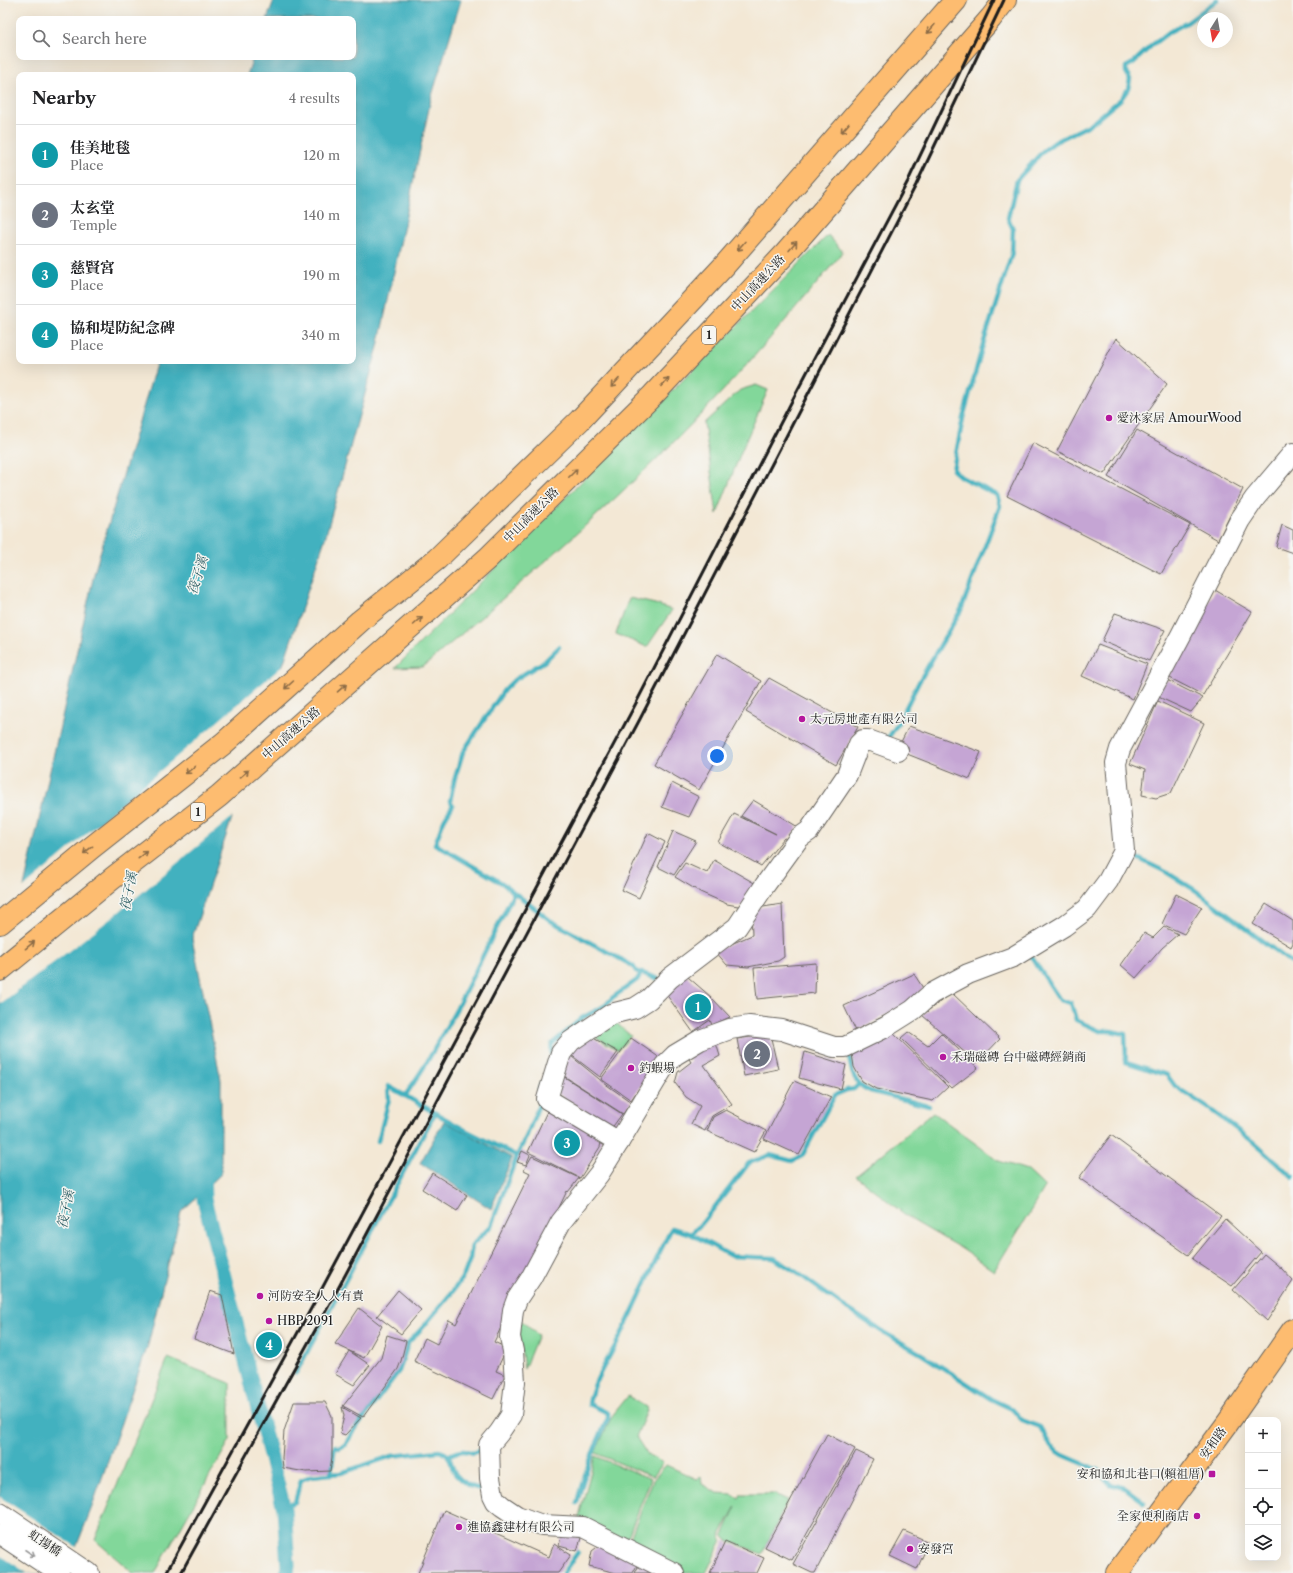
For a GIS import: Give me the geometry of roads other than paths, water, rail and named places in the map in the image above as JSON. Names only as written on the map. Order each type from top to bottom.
[{"type":"main road","points":[[0,923],[91,848],[224,743],[360,622],[438,559],[580,420],[724,266],[956,0]]},
{"type":"main road","name":"中山高速公路","points":[[0,970],[113,878],[219,796],[488,558],[652,395],[791,248],[976,36],[1005,0]]},
{"type":"main road","name":"安和路","points":[[1117,1573],[1227,1424],[1293,1330]]},
{"type":"street","points":[[674,1573],[583,1527],[542,1525],[517,1516],[496,1501],[493,1495],[490,1478],[489,1445],[511,1415],[515,1382],[513,1351],[510,1338],[513,1310],[517,1299],[531,1278],[562,1222],[599,1174],[665,1065],[675,1055],[700,1040],[730,1029],[749,1026],[782,1030],[834,1047],[845,1047],[886,1027],[913,1010],[931,994],[962,978],[1013,957],[1064,926],[1087,909],[1108,881],[1124,851],[1116,763],[1120,750],[1240,520],[1255,498],[1293,453]]},
{"type":"street","points":[[619,1142],[547,1099],[561,1053],[565,1047],[571,1041],[611,1014],[635,1008],[649,999],[670,978],[737,928],[799,838],[809,830],[847,774],[859,744],[864,740],[874,741],[898,751]]},
{"type":"street","name":"虹揚橋","points":[[0,1513],[89,1573]]},
{"type":"street","name":"虹揚橋","points":[[0,1534],[59,1573]]},
{"type":"water","name":"筏子溪","points":[[274,0],[461,0],[431,99],[378,347],[324,542],[192,938],[221,1080],[221,1174],[181,1212],[148,1345],[92,1507],[66,1573],[0,1573],[0,994],[95,570],[156,364],[356,364],[356,72],[248,72],[252,60],[356,60],[356,16],[268,16]]},
{"type":"water","points":[[444,1121],[512,1158],[491,1209],[420,1163]]},
{"type":"waterway","points":[[883,737],[888,738],[897,725],[920,680],[961,610],[1000,506],[997,495],[961,477],[953,470],[963,418],[982,348],[1012,253],[1013,229],[1008,218],[1017,180],[1043,151],[1055,142],[1091,124],[1121,99],[1128,89],[1130,79],[1126,72],[1126,67],[1133,63],[1152,45],[1169,32],[1188,22],[1217,0]]},
{"type":"waterway","points":[[559,647],[545,661],[514,680],[504,690],[463,752],[454,781],[450,801],[453,805],[444,820],[435,844],[502,883],[551,921],[633,966],[636,971],[659,979]]},
{"type":"waterway","points":[[1129,854],[1166,872],[1195,890],[1293,964]]},
{"type":"waterway","points":[[405,1096],[426,1064],[457,1008],[514,893]]},
{"type":"waterway","points":[[1029,953],[1060,1000],[1071,1003],[1076,1020],[1100,1031],[1111,1031],[1125,1034],[1126,1062],[1167,1075],[1175,1086],[1211,1110],[1252,1141],[1293,1177]]},
{"type":"waterway","points":[[551,1054],[552,1044],[582,1018],[606,1005],[612,998],[637,980],[642,972]]},
{"type":"waterway","points":[[848,1051],[853,1075],[859,1084],[864,1088],[870,1091],[929,1106]]},
{"type":"waterway","points":[[517,1156],[542,1097],[539,1091],[541,1084]]},
{"type":"waterway","points":[[577,1503],[590,1460],[608,1418],[608,1413],[589,1404],[594,1386],[628,1322],[672,1228],[691,1234],[703,1222],[749,1163],[770,1155],[792,1161],[802,1156],[835,1095],[854,1089],[859,1084]]},
{"type":"waterway","points":[[331,1473],[335,1446],[339,1448],[345,1445],[358,1425],[399,1371],[408,1343],[453,1291],[464,1275],[470,1259],[472,1245],[491,1226],[517,1156],[465,1130],[388,1086],[389,1099],[378,1141]]},
{"type":"waterway","points":[[296,1373],[435,1113]]},
{"type":"waterway","points":[[203,1170],[204,1199],[284,1509],[288,1565],[287,1573]]},
{"type":"waterway","points":[[691,1234],[731,1256],[774,1258],[883,1332],[923,1355],[991,1399],[1012,1409],[1022,1420],[1040,1427],[1051,1447],[1063,1455],[1098,1470],[1110,1484],[1125,1488],[1144,1502]]},
{"type":"waterway","points":[[448,1456],[460,1451],[473,1453],[484,1449]]},
{"type":"waterway","points":[[283,1506],[295,1502],[301,1480],[311,1476],[341,1473],[392,1456],[439,1451],[447,1455],[454,1472],[459,1478],[467,1484],[480,1489]]},
{"type":"waterway","points":[[563,1573],[578,1552]]},
{"type":"railway","points":[[166,1573],[319,1294],[635,705],[796,393],[908,181],[994,0]]},
{"type":"railway","points":[[181,1573],[333,1298],[640,719],[916,185],[1004,0]]},
{"type":"place","name":"愛沐家居 AmourWood","points":[[1109,418]]},
{"type":"place","name":"太元房地產有限公司","points":[[802,719]]},
{"type":"place","name":"佳美地毯","points":[[698,1007]]},
{"type":"place","name":"太玄堂","points":[[757,1054]]},
{"type":"place","name":"禾瑞磁磚 台中磁磚經銷商","points":[[943,1057]]},
{"type":"place","name":"釣蝦場","points":[[631,1068]]},
{"type":"place","name":"慈賢宮","points":[[567,1143]]},
{"type":"place","name":"河防安全人人有責","points":[[260,1296]]},
{"type":"place","name":"HBP 2091","points":[[269,1321]]},
{"type":"place","name":"協和堤防紀念碑","points":[[269,1345]]},
{"type":"place","name":"安和協和北巷口(賴祖厝)","points":[[1212,1474]]},
{"type":"place","name":"全家便利商店","points":[[1197,1516]]},
{"type":"place","name":"進協鑫建材有限公司","points":[[459,1527]]},
{"type":"place","name":"安發宮","points":[[910,1549]]}]
